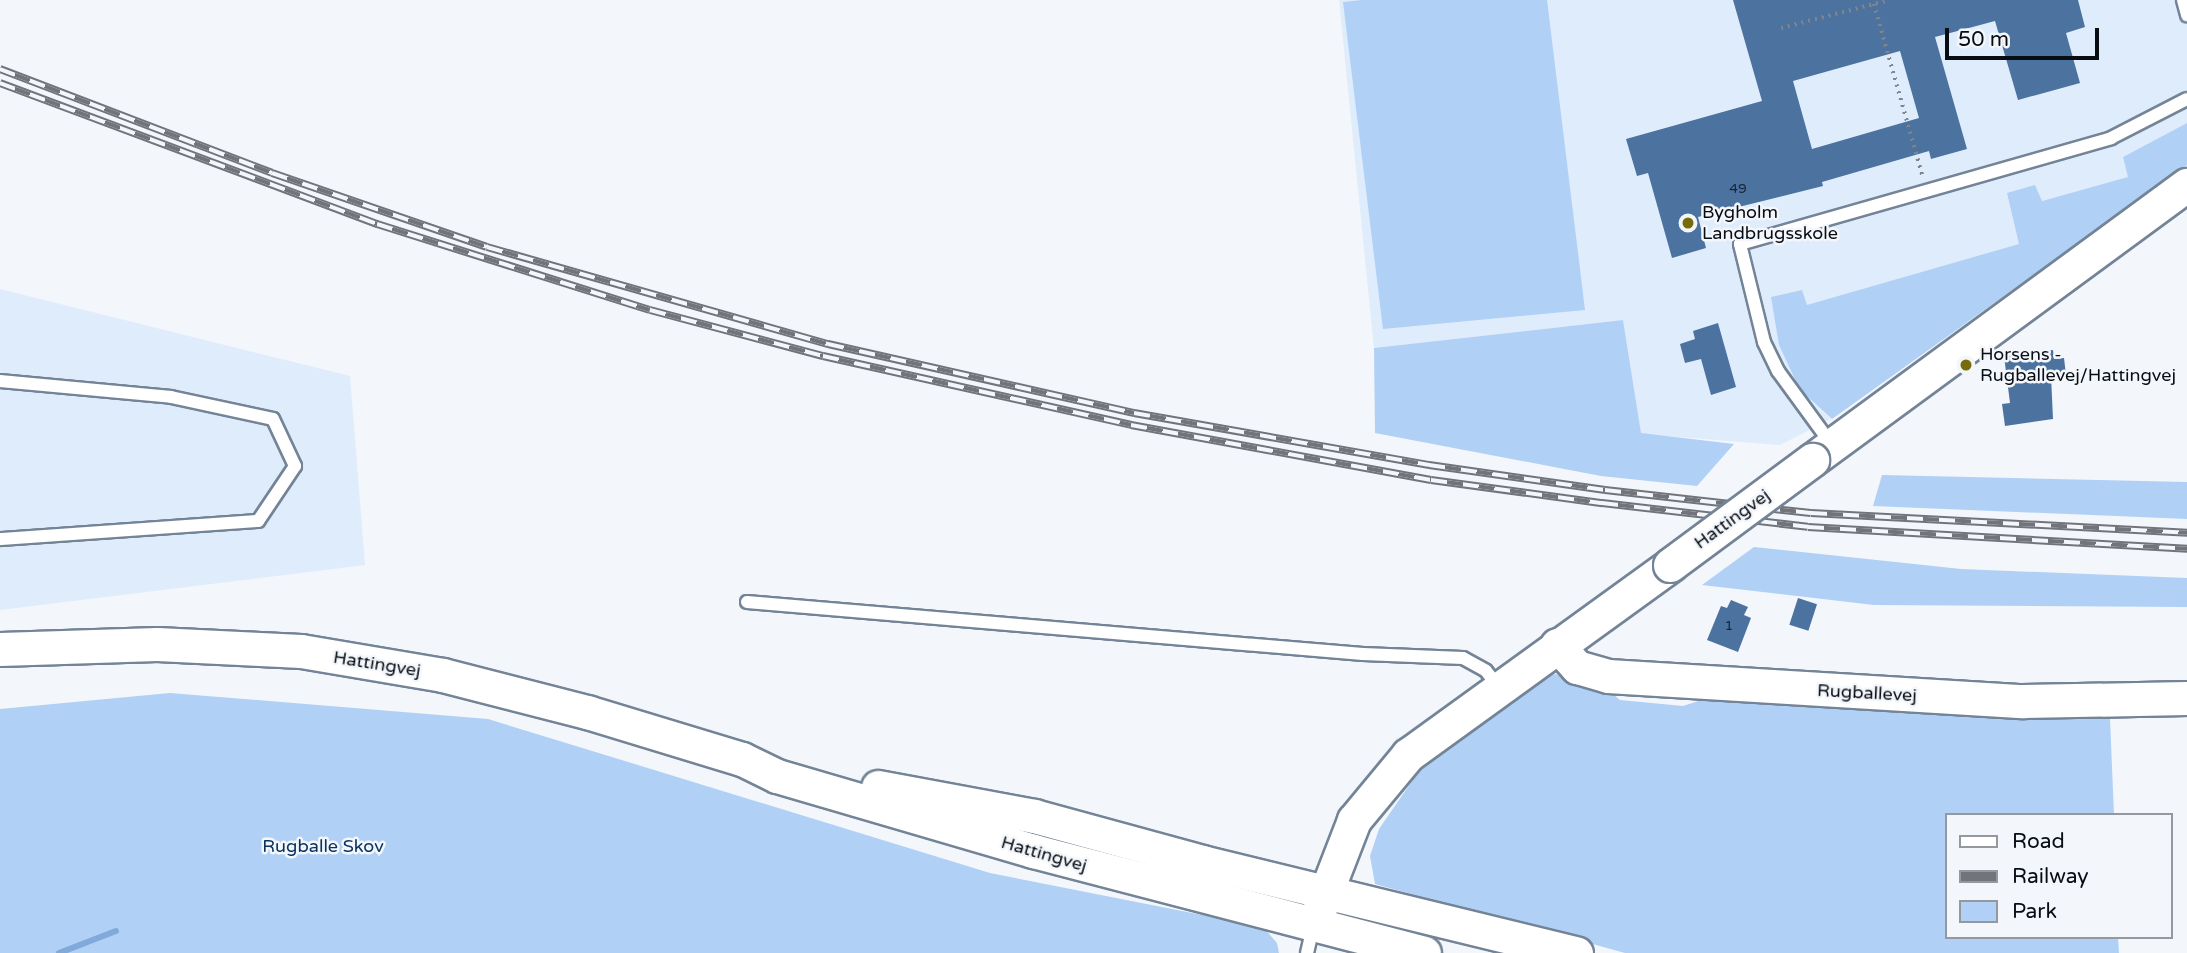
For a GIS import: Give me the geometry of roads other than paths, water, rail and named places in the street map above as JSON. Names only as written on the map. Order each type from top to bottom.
[{"type":"street","name":"Hattingvej","points":[[742,759],[777,776],[1032,851],[1310,940],[1324,892],[1354,820],[1408,755],[1498,686],[1670,565],[2187,186]]},
{"type":"street","name":"Hattingvej","points":[[0,649],[157,644],[301,651],[443,675],[587,712],[742,759],[1034,816],[1324,892],[1576,953]]},
{"type":"street","name":"Rugballevej","points":[[1557,645],[1577,667],[1608,676],[2022,701],[2187,698]]},
{"type":"street","points":[[1032,851],[1111,859],[1292,905],[1306,904],[1324,892]]},
{"type":"street","points":[[1310,940],[1424,953]]},
{"type":"lane","points":[[2183,0],[2187,15]]},
{"type":"lane","points":[[1822,452],[1765,342],[1740,244],[2111,138],[2187,99]]},
{"type":"lane","points":[[0,381],[171,397],[273,419],[295,466],[258,521],[0,539]]},
{"type":"lane","points":[[747,602],[1349,653],[1463,658],[1486,671],[1498,686]]},
{"type":"waterway","points":[[59,953],[116,931]]},
{"type":"railway","points":[[0,69],[272,173],[487,247],[828,344],[1134,413],[1429,465],[1605,490],[1811,513],[2187,533]]},
{"type":"railway","points":[[0,83],[377,224],[650,310],[823,356],[1131,425],[1431,480],[1602,503],[1808,527],[2187,549]]},
{"type":"place","name":"Bygholm Landbrugsskole","points":[[1688,223]]},
{"type":"place","name":"Horsens - Rugballevej/Hattingvej","points":[[1966,365]]},
{"type":"park label","name":"Rugballe Skov","points":[[323,846]]}]
